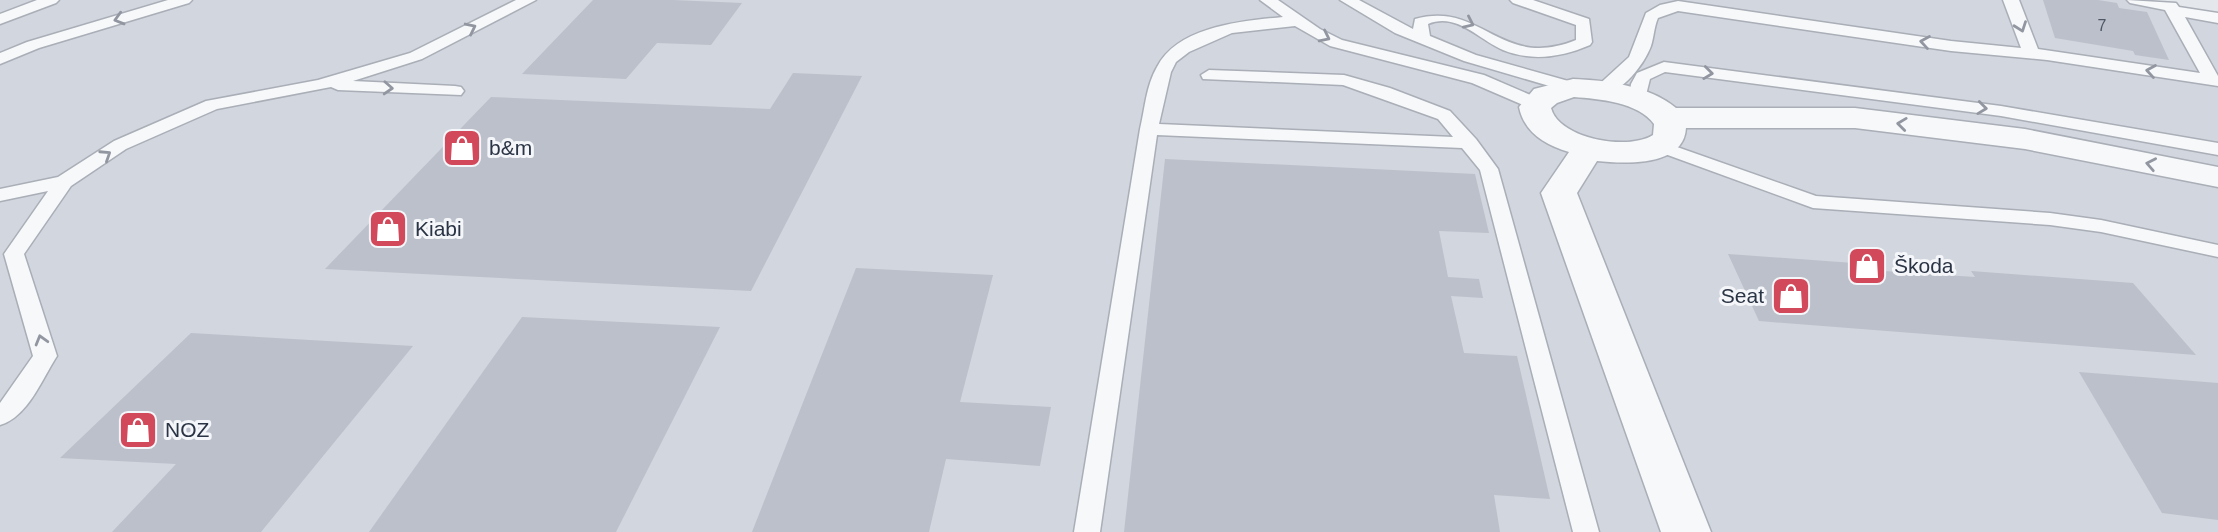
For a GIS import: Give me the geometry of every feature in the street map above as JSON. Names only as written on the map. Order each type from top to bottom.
[{"type":"street","points":[[1663,132],[1654,108],[1638,99],[1588,89],[1557,91],[1544,96],[1536,104],[1535,113],[1539,123],[1551,134],[1588,149],[1616,153],[1641,152],[1663,132],[1855,118],[2025,139],[2218,177]]},
{"type":"street","points":[[1588,149],[1559,193],[1686,532]]},
{"type":"lane","points":[[3,18],[51,0]]},
{"type":"lane","points":[[0,59],[33,46],[184,0]]},
{"type":"lane","points":[[0,416],[15,403],[45,356],[14,254],[64,182],[120,145],[212,104],[321,85],[416,56],[528,0]]},
{"type":"lane","points":[[1268,0],[1336,43],[1478,79],[1536,104]]},
{"type":"lane","points":[[1348,0],[1401,30],[1470,58],[1588,89],[1624,74],[1640,54],[1649,17],[1653,12],[1678,6],[1951,46],[2031,53],[2215,81]]},
{"type":"lane","points":[[1422,38],[1420,22],[1449,17],[1473,24],[1512,48],[1534,53],[1564,51],[1584,42],[1584,22],[1518,0]]},
{"type":"lane","points":[[2011,0],[2031,53]]},
{"type":"lane","points":[[2134,0],[2171,5],[2215,81]]},
{"type":"lane","points":[[2174,11],[2218,18]]},
{"type":"lane","points":[[1087,532],[1154,99],[1168,60],[1197,41],[1226,30],[1298,21]]},
{"type":"lane","points":[[1640,54],[1664,67],[2001,111],[2218,149]]},
{"type":"lane","points":[[1638,99],[1640,78],[1644,73],[1664,67]]},
{"type":"lane","points":[[1209,75],[1344,80],[1444,115],[1470,143],[1489,169],[1586,532]]},
{"type":"lane","points":[[321,85],[455,91]]},
{"type":"lane","points":[[1149,129],[1470,143]]},
{"type":"lane","points":[[1663,132],[1813,202],[2050,219],[2101,226],[2218,251]]},
{"type":"lane","points":[[0,195],[64,182]]},
{"type":"shaded area","points":[[0,0],[2136,0],[2218,13],[2218,532],[0,532]]},
{"type":"building","points":[[593,0],[742,3],[711,45],[657,43],[626,79],[522,74]]},
{"type":"building","points":[[2043,0],[2098,0],[2117,3],[2119,8],[2147,12],[2169,60],[2055,38]]},
{"type":"building","points":[[793,73],[862,76],[751,291],[325,269],[491,97],[770,109]]},
{"type":"building","points":[[1165,159],[1475,174],[1489,233],[1439,231],[1448,277],[1479,279],[1483,298],[1451,296],[1464,353],[1517,356],[1550,499],[1494,495],[1500,532],[1124,532]]},
{"type":"building","points":[[1728,254],[1881,265],[1884,271],[1975,277],[1971,271],[2133,283],[2196,355],[1759,321]]},
{"type":"building","points":[[856,268],[993,275],[960,402],[1051,407],[1040,466],[946,459],[929,532],[752,532]]},
{"type":"building","points":[[522,317],[720,327],[616,532],[369,532]]},
{"type":"building","points":[[191,333],[413,346],[261,532],[112,532],[176,464],[60,458]]},
{"type":"building","points":[[2079,372],[2218,383],[2218,520],[2162,513]]},
{"type":"place","name":"b&m","points":[[462,148]]},
{"type":"place","name":"Kiabi","points":[[388,229]]},
{"type":"place","name":"Škoda","points":[[1867,266]]},
{"type":"place","name":"Seat","points":[[1791,296]]},
{"type":"place","name":"NOZ","points":[[138,430]]}]
